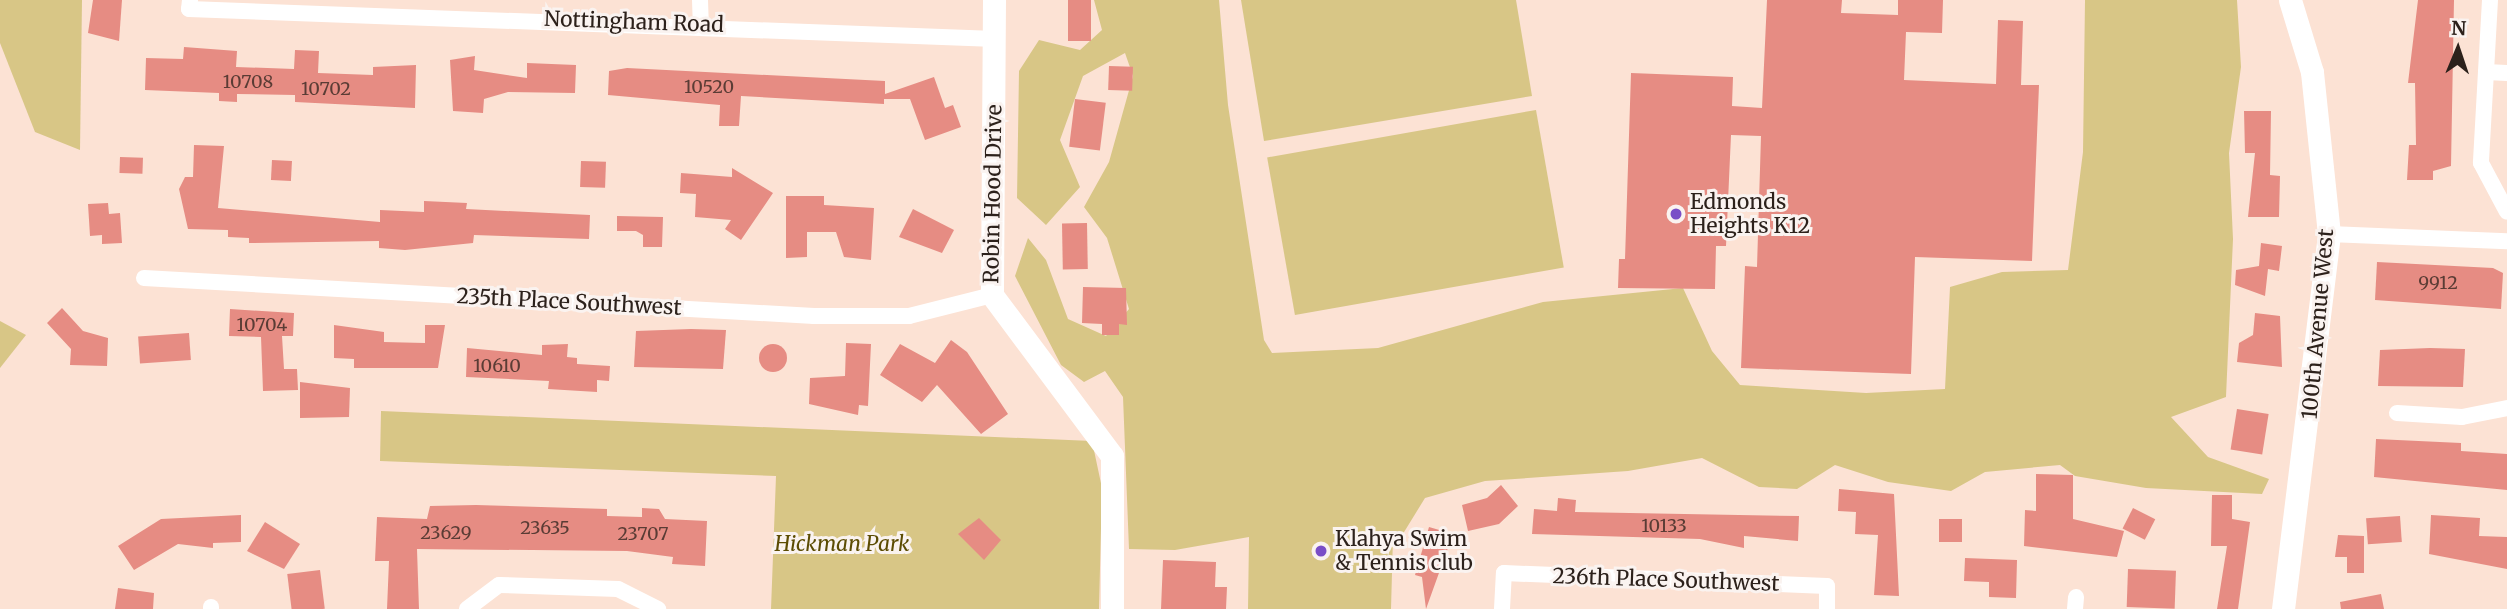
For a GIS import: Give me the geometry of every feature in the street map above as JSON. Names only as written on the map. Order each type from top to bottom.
[{"type":"street","points":[[700,0],[701,23]]},
{"type":"street","name":"Robin Hood Drive","points":[[995,0],[992,295],[1112,456],[1112,609]]},
{"type":"street","name":"100th Avenue West","points":[[2283,609],[2329,234],[2312,72],[2290,0]]},
{"type":"street","points":[[2490,0],[2481,163],[2507,212]]},
{"type":"street","name":"Nottingham Road","points":[[189,4],[701,23],[995,39]]},
{"type":"street","points":[[2486,72],[2507,73]]},
{"type":"street","points":[[2329,234],[2507,241]]},
{"type":"street","name":"235th Place Southwest","points":[[144,278],[814,316],[909,316],[992,295]]},
{"type":"street","points":[[2397,414],[2462,417],[2507,408]]},
{"type":"street","name":"236th Place Southwest","points":[[1502,609],[1504,573],[1827,586],[1827,609]]},
{"type":"street","points":[[467,609],[499,585],[618,589],[658,609]]},
{"type":"green space","points":[[0,0],[82,0],[80,150],[35,132],[0,43]]},
{"type":"green space","points":[[1094,0],[1219,0],[1228,105],[1264,340],[1272,353],[1378,348],[1543,302],[1683,288],[1712,351],[1740,385],[1866,393],[1945,389],[1950,287],[2002,272],[2068,270],[2083,152],[2085,0],[2237,0],[2241,67],[2229,153],[2233,239],[2226,397],[2171,417],[2208,457],[2269,479],[2262,494],[2146,488],[2075,476],[2060,465],[1985,472],[1951,491],[1888,482],[1835,465],[1797,489],[1759,487],[1702,458],[1628,471],[1485,481],[1425,498],[1401,537],[1393,537],[1391,609],[1248,609],[1249,537],[1175,550],[1129,549],[1123,397],[1105,371],[1084,382],[1061,365],[1015,276],[1028,238],[1046,260],[1068,319],[1106,336],[1129,309],[1107,238],[1084,207],[1109,162],[1133,76],[1125,53],[1083,76],[1060,140],[1080,187],[1046,225],[1017,198],[1019,71],[1039,40],[1080,50],[1102,30]]},
{"type":"green space","points":[[1241,0],[1516,0],[1532,96],[1264,141]]},
{"type":"green space","points":[[1536,110],[1564,268],[1295,315],[1267,157]]},
{"type":"green space","points":[[0,321],[26,335],[0,368]]},
{"type":"green space","name":"Hickman Park","points":[[381,411],[1092,441],[1102,488],[1099,609],[771,609],[776,476],[380,461]]},
{"type":"building","points":[[93,0],[122,0],[119,41],[88,33]]},
{"type":"building","points":[[1068,0],[1091,0],[1091,41],[1068,41]]},
{"type":"building","points":[[1767,0],[1842,0],[1841,13],[1898,15],[1898,0],[1943,0],[1942,33],[1906,32],[1904,80],[1996,84],[1998,20],[2023,21],[2021,85],[2039,85],[2032,261],[1915,257],[1911,374],[1741,368],[1745,266],[1757,267],[1761,136],[1731,135],[1726,246],[1716,246],[1715,289],[1618,288],[1619,259],[1625,259],[1631,73],[1733,77],[1732,106],[1762,108]]},
{"type":"building","points":[[2418,0],[2454,0],[2451,166],[2433,171],[2433,180],[2407,180],[2409,145],[2416,145],[2415,83],[2408,83]]},
{"type":"building","points":[[184,47],[237,51],[236,67],[294,69],[295,50],[319,51],[318,73],[373,75],[373,67],[416,65],[415,108],[295,102],[295,95],[237,94],[237,102],[219,101],[219,93],[145,90],[146,58],[183,59]]},
{"type":"building","points":[[475,56],[474,70],[527,78],[527,63],[576,65],[575,93],[508,92],[484,99],[483,113],[453,111],[450,60]]},
{"type":"building","points":[[1109,66],[1133,67],[1132,91],[1108,90]]},
{"type":"building","points":[[627,68],[885,81],[885,94],[934,77],[945,108],[953,105],[961,127],[925,140],[910,99],[884,99],[884,104],[741,96],[739,126],[719,126],[720,105],[608,95],[609,71]]},
{"type":"building","points":[[1075,99],[1106,103],[1100,150],[1069,147]]},
{"type":"building","points":[[2244,111],[2271,111],[2270,175],[2280,176],[2279,217],[2248,217],[2255,153],[2245,153]]},
{"type":"building","points":[[194,145],[224,146],[218,208],[380,222],[380,210],[424,212],[424,201],[467,203],[466,209],[590,215],[589,239],[474,235],[473,243],[405,250],[379,248],[379,241],[249,243],[249,238],[228,237],[228,230],[188,229],[179,189],[185,177],[193,177]]},
{"type":"building","points":[[120,157],[143,158],[142,174],[119,173]]},
{"type":"building","points":[[272,160],[292,161],[291,181],[271,180]]},
{"type":"building","points":[[581,161],[606,162],[605,188],[580,187]]},
{"type":"building","points":[[732,168],[773,193],[741,240],[725,229],[731,220],[695,217],[696,194],[680,193],[681,173],[732,177]]},
{"type":"building","points":[[786,196],[824,196],[824,205],[874,208],[871,260],[844,257],[836,232],[807,232],[807,257],[786,258]]},
{"type":"building","points":[[108,203],[109,214],[120,213],[122,243],[102,244],[102,235],[90,236],[88,204]]},
{"type":"building","points":[[913,209],[954,230],[942,253],[899,237]]},
{"type":"building","points":[[617,216],[663,217],[662,247],[643,247],[643,235],[636,231],[617,231]]},
{"type":"building","points":[[1062,223],[1087,223],[1088,269],[1063,269]]},
{"type":"building","points":[[2261,243],[2282,246],[2279,271],[2268,269],[2265,296],[2235,285],[2236,270],[2259,266]]},
{"type":"building","points":[[2377,262],[2493,268],[2503,273],[2501,309],[2375,300]]},
{"type":"building","points":[[1083,287],[1126,288],[1127,325],[1119,324],[1119,335],[1102,335],[1102,324],[1082,323]]},
{"type":"building","points":[[62,308],[83,331],[108,338],[107,366],[70,365],[71,349],[47,323]]},
{"type":"building","points":[[230,309],[294,313],[293,336],[282,336],[284,369],[297,369],[298,390],[263,391],[261,337],[229,336]]},
{"type":"building","points":[[2255,313],[2280,316],[2282,367],[2237,362],[2239,343],[2253,335]]},
{"type":"building","points":[[334,325],[384,332],[384,342],[425,343],[425,325],[445,325],[438,368],[354,368],[354,359],[334,358]]},
{"type":"building","points":[[726,330],[723,369],[634,367],[636,331]]},
{"type":"building","points":[[189,333],[191,360],[140,363],[138,337]]},
{"type":"building","points":[[951,340],[967,352],[1008,414],[981,434],[937,385],[922,402],[880,375],[900,344],[935,363]]},
{"type":"building","points":[[846,343],[871,344],[868,406],[859,405],[858,415],[809,404],[810,378],[845,376]]},
{"type":"building","points":[[568,344],[567,357],[577,358],[577,364],[610,366],[609,381],[597,380],[597,392],[548,389],[549,381],[466,377],[467,348],[542,355],[542,345]]},
{"type":"building","points":[[773,344],[783,348],[787,358],[783,368],[773,372],[763,368],[759,358],[763,348]]},
{"type":"building","points":[[2465,349],[2463,387],[2378,386],[2380,350]]},
{"type":"building","points":[[300,382],[350,388],[349,417],[300,418]]},
{"type":"building","points":[[2237,409],[2269,414],[2262,455],[2231,449]]},
{"type":"building","points":[[2376,439],[2461,443],[2461,451],[2507,454],[2507,490],[2374,477]]},
{"type":"building","points":[[2036,474],[2073,475],[2073,519],[2124,531],[2117,557],[2024,546],[2025,510],[2036,511]]},
{"type":"building","points":[[1501,485],[1518,506],[1499,524],[1468,531],[1462,505],[1487,498]]},
{"type":"building","points":[[1839,489],[1894,494],[1899,596],[1874,595],[1878,535],[1855,534],[1856,512],[1838,511]]},
{"type":"building","points":[[2212,495],[2232,495],[2232,519],[2250,522],[2238,609],[2217,609],[2227,546],[2211,546]]},
{"type":"building","points":[[1558,498],[1576,500],[1575,512],[1799,516],[1798,541],[1744,536],[1744,548],[1700,539],[1532,534],[1534,509],[1557,511]]},
{"type":"building","points":[[430,506],[607,509],[607,516],[642,517],[642,508],[659,509],[665,519],[707,521],[705,566],[672,564],[673,557],[627,551],[417,549],[419,609],[387,609],[389,561],[375,561],[377,517],[427,519]]},
{"type":"building","points":[[2133,508],[2155,519],[2145,540],[2123,528]]},
{"type":"building","points":[[241,515],[241,542],[213,543],[213,548],[178,544],[134,570],[118,546],[161,519]]},
{"type":"building","points":[[2431,515],[2480,518],[2479,536],[2507,537],[2507,569],[2429,554]]},
{"type":"building","points":[[2400,516],[2402,542],[2368,544],[2366,518]]},
{"type":"building","points":[[979,518],[1001,540],[984,560],[958,534]]},
{"type":"building","points":[[1939,519],[1962,519],[1962,542],[1939,542]]},
{"type":"building","points":[[265,522],[300,544],[284,569],[247,551]]},
{"type":"building","points":[[1429,527],[1453,534],[1426,609],[1422,577],[1415,575]]},
{"type":"building","points":[[2338,535],[2364,536],[2364,573],[2347,573],[2347,557],[2335,557]]},
{"type":"building","points":[[1965,558],[2017,560],[2016,598],[1989,597],[1989,582],[1964,581]]},
{"type":"building","points":[[1163,560],[1216,562],[1215,587],[1227,587],[1226,609],[1161,609]]},
{"type":"building","points":[[2128,569],[2176,571],[2175,609],[2127,607]]},
{"type":"building","points":[[320,570],[325,609],[292,609],[287,574]]},
{"type":"building","points":[[118,588],[154,593],[153,609],[115,609]]},
{"type":"building","points":[[2381,594],[2384,609],[2341,609],[2340,602]]},
{"type":"place","name":"Edmonds Heights K12","points":[[1676,214]]},
{"type":"place","name":"Klahya Swim & Tennis club","points":[[1321,551]]}]
